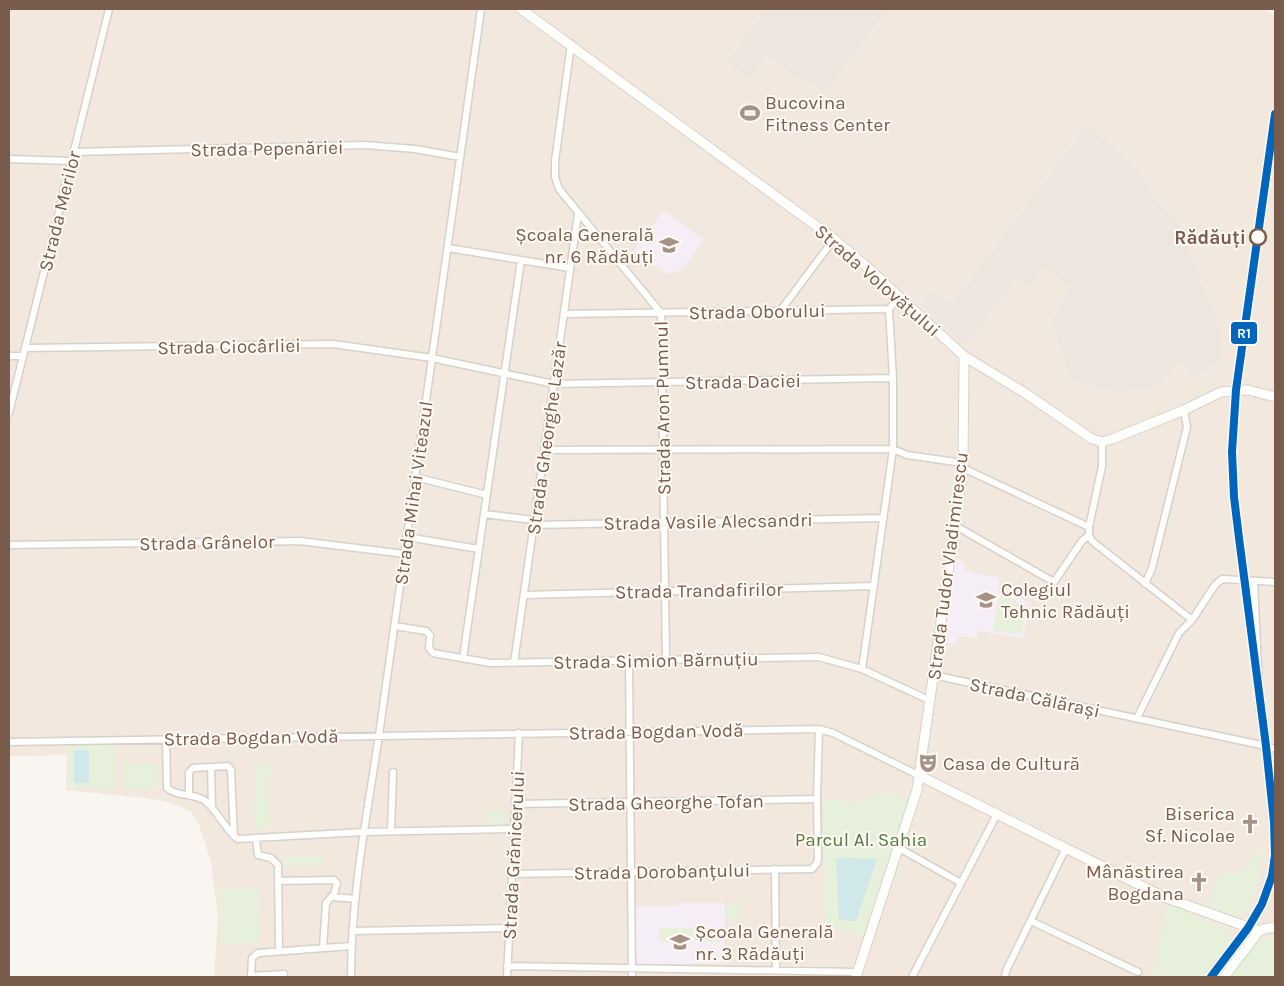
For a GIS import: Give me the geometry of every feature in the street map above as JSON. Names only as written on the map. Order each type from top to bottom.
[{"type":"street","name":"Strada Merilor","points":[[9,413],[109,9]]},
{"type":"street","name":"Strada Mihai Viteazul","points":[[351,977],[352,931],[364,832],[481,9]]},
{"type":"street","name":"Strada Volovățului","points":[[521,9],[834,239],[900,296],[964,356],[1025,393],[1092,439],[1102,442]]},
{"type":"street","name":"Strada Aron Pumnul","points":[[571,44],[555,161],[559,189],[661,313],[666,660]]},
{"type":"street","name":"Strada Pepenăriei","points":[[74,152],[365,145],[415,149],[460,157]]},
{"type":"street","points":[[9,159],[71,161]]},
{"type":"street","name":"Strada Gheorghe Lazăr","points":[[514,663],[578,214]]},
{"type":"street","points":[[781,310],[834,239]]},
{"type":"street","points":[[448,248],[570,268]]},
{"type":"street","points":[[463,658],[522,260]]},
{"type":"street","points":[[862,668],[893,449],[893,378],[889,309],[900,296]]},
{"type":"street","name":"Strada Oborului","points":[[564,314],[889,309]]},
{"type":"street","name":"Strada Ciocârliei","points":[[25,348],[333,344],[432,358],[505,373]]},
{"type":"street","points":[[9,356],[22,356]]},
{"type":"street","name":"Strada Tudor Vladimirescu","points":[[857,975],[916,790],[963,465],[964,356]]},
{"type":"street","name":"Strada Daciei","points":[[505,373],[554,384],[893,378]]},
{"type":"street","points":[[1192,620],[1094,544],[1089,535],[1102,466],[1102,442],[1184,410],[1221,392],[1248,390],[1275,397]]},
{"type":"street","points":[[1146,584],[1152,568],[1187,428],[1184,410]]},
{"type":"street","points":[[544,450],[893,449],[907,455],[963,465],[1089,527]]},
{"type":"street","points":[[415,477],[487,495]]},
{"type":"street","name":"Strada Vasile Alecsandri","points":[[484,514],[534,522],[883,518]]},
{"type":"street","points":[[954,525],[1054,582],[1082,541],[1089,535]]},
{"type":"street","points":[[407,537],[479,549]]},
{"type":"street","name":"Strada Grânelor","points":[[9,545],[300,541],[405,554]]},
{"type":"street","points":[[1275,582],[1218,581],[1192,620],[1180,633],[1137,718],[1275,749]]},
{"type":"street","points":[[1254,581],[1260,711]]},
{"type":"street","name":"Strada Trandafirilor","points":[[524,594],[874,586]]},
{"type":"street","name":"Strada Simion Bărnuțiu","points":[[394,626],[426,631],[430,635],[429,648],[433,653],[490,663],[820,657],[862,668],[929,700]]},
{"type":"street","points":[[629,661],[632,977]]},
{"type":"street","name":"Strada Călărași","points":[[933,675],[1137,718]]},
{"type":"street","points":[[817,799],[820,729]]},
{"type":"street","name":"Strada Bogdan Vodă","points":[[9,742],[820,729],[833,733],[1164,897],[1259,932]]},
{"type":"street","name":"Strada Grănicerului","points":[[507,977],[519,733]]},
{"type":"street","points":[[166,738],[167,788],[178,795],[189,795],[204,800],[238,840],[364,832],[514,829]]},
{"type":"street","points":[[189,795],[189,772],[191,770],[196,767],[226,765],[231,770],[234,836]]},
{"type":"street","points":[[211,767],[212,808]]},
{"type":"street","points":[[391,831],[393,772]]},
{"type":"street","name":"Strada Gheorghe Tofan","points":[[515,804],[817,799]]},
{"type":"street","name":"Strada Dorobanțului","points":[[512,874],[812,869],[815,867],[818,859],[817,799]]},
{"type":"street","points":[[912,977],[997,814]]},
{"type":"street","points":[[256,838],[258,855],[263,858],[271,858],[278,865],[279,951]]},
{"type":"street","points":[[899,848],[961,883]]},
{"type":"street","points":[[1005,977],[1006,971],[1066,848]]},
{"type":"street","points":[[775,869],[776,970]]},
{"type":"street","points":[[278,881],[334,880],[337,883],[333,897]]},
{"type":"street","points":[[323,948],[326,903],[328,899],[333,895],[333,897],[356,899]]},
{"type":"street","points":[[1031,921],[1138,972]]},
{"type":"street","points":[[1224,977],[1259,932],[1275,927]]},
{"type":"street","points":[[352,931],[509,928]]},
{"type":"street","points":[[284,974],[251,977],[251,963],[254,955],[258,952],[351,946]]},
{"type":"street","points":[[507,966],[776,970],[857,975]]},
{"type":"shaded area","points":[[9,9],[1264,9],[1275,15],[1275,977],[214,977],[218,917],[211,862],[199,825],[191,812],[174,804],[154,799],[66,790],[67,755],[9,756]]},
{"type":"shaded area","points":[[767,9],[888,9],[824,92],[803,77],[801,80],[767,55],[749,78],[727,62]]},
{"type":"shaded area","points":[[1087,126],[1115,148],[1144,179],[1154,199],[1178,224],[1221,334],[1221,359],[1194,378],[1181,361],[1156,385],[1122,392],[1071,380],[1051,320],[1072,288],[1044,266],[1030,286],[1018,277],[1016,278],[965,345],[921,306],[933,290],[953,304]]},
{"type":"shaded area","name":"Școala Generală nr. 6 Rădăuți","points":[[664,210],[704,240],[682,270],[666,274],[634,249]]},
{"type":"shaded area","name":"Colegiul Tehnic Rădăuți","points":[[955,557],[966,565],[964,571],[999,578],[998,592],[1017,596],[1030,604],[1023,638],[978,631],[977,638],[958,636],[957,644],[943,642]]},
{"type":"shaded area","name":"Școala Generală nr. 3 Rădăuți","points":[[678,903],[725,903],[724,963],[635,965],[636,906],[678,906]]},
{"type":"green space","points":[[999,596],[1017,599],[1016,603],[1027,605],[1021,635],[993,630]]},
{"type":"green space","points":[[116,741],[115,789],[69,788],[70,752],[67,751],[68,743]]},
{"type":"green space","points":[[124,764],[157,764],[157,789],[124,789]]},
{"type":"green space","points":[[254,764],[272,764],[273,777],[268,777],[269,829],[255,829]]},
{"type":"green space","name":"Parcul Al. Sahia","points":[[888,792],[911,801],[865,937],[826,925],[823,798],[852,803]]},
{"type":"green space","points":[[488,811],[507,811],[505,825],[501,827],[488,827]]},
{"type":"green space","points":[[1257,850],[1260,850],[1261,854],[1257,887],[1247,913],[1233,915],[1211,909],[1212,890],[1218,877],[1224,874],[1242,872]]},
{"type":"green space","points":[[324,856],[324,865],[282,866],[282,857]]},
{"type":"green space","points":[[258,888],[260,942],[222,944],[219,890]]},
{"type":"green space","points":[[726,903],[741,903],[741,920],[726,920]]},
{"type":"green space","points":[[1172,905],[1227,930],[1230,945],[1205,977],[1152,977],[1167,908],[1172,907]]},
{"type":"green space","points":[[659,928],[693,928],[693,942],[659,942]]},
{"type":"green space","points":[[694,928],[720,929],[720,942],[694,941]]},
{"type":"green space","points":[[1275,936],[1275,977],[1232,977],[1234,965],[1264,937]]},
{"type":"water","points":[[74,750],[89,750],[89,783],[74,783]]},
{"type":"water","points":[[836,858],[877,859],[856,921],[839,920]]},
{"type":"transit line","name":"R1","points":[[1211,977],[1248,928],[1262,904],[1272,876],[1275,855],[1274,822],[1266,746],[1234,497],[1232,452],[1236,390],[1275,114]]},
{"type":"place","name":"Bucovina Fitness Center","points":[[750,113]]},
{"type":"place","name":"Rădăuți","points":[[1258,237]]},
{"type":"place","name":"Școala Generală nr. 6 Rădăuți","points":[[669,245]]},
{"type":"place","name":"Colegiul Tehnic Rădăuți","points":[[986,600]]},
{"type":"place","name":"Casa de Cultură","points":[[928,763]]},
{"type":"place","name":"Biserica Sf. Nicolae","points":[[1250,824]]},
{"type":"place","name":"Mânăstirea Bogdana","points":[[1199,882]]},
{"type":"place","name":"Școala Generală nr. 3 Rădăuți","points":[[680,942]]}]
